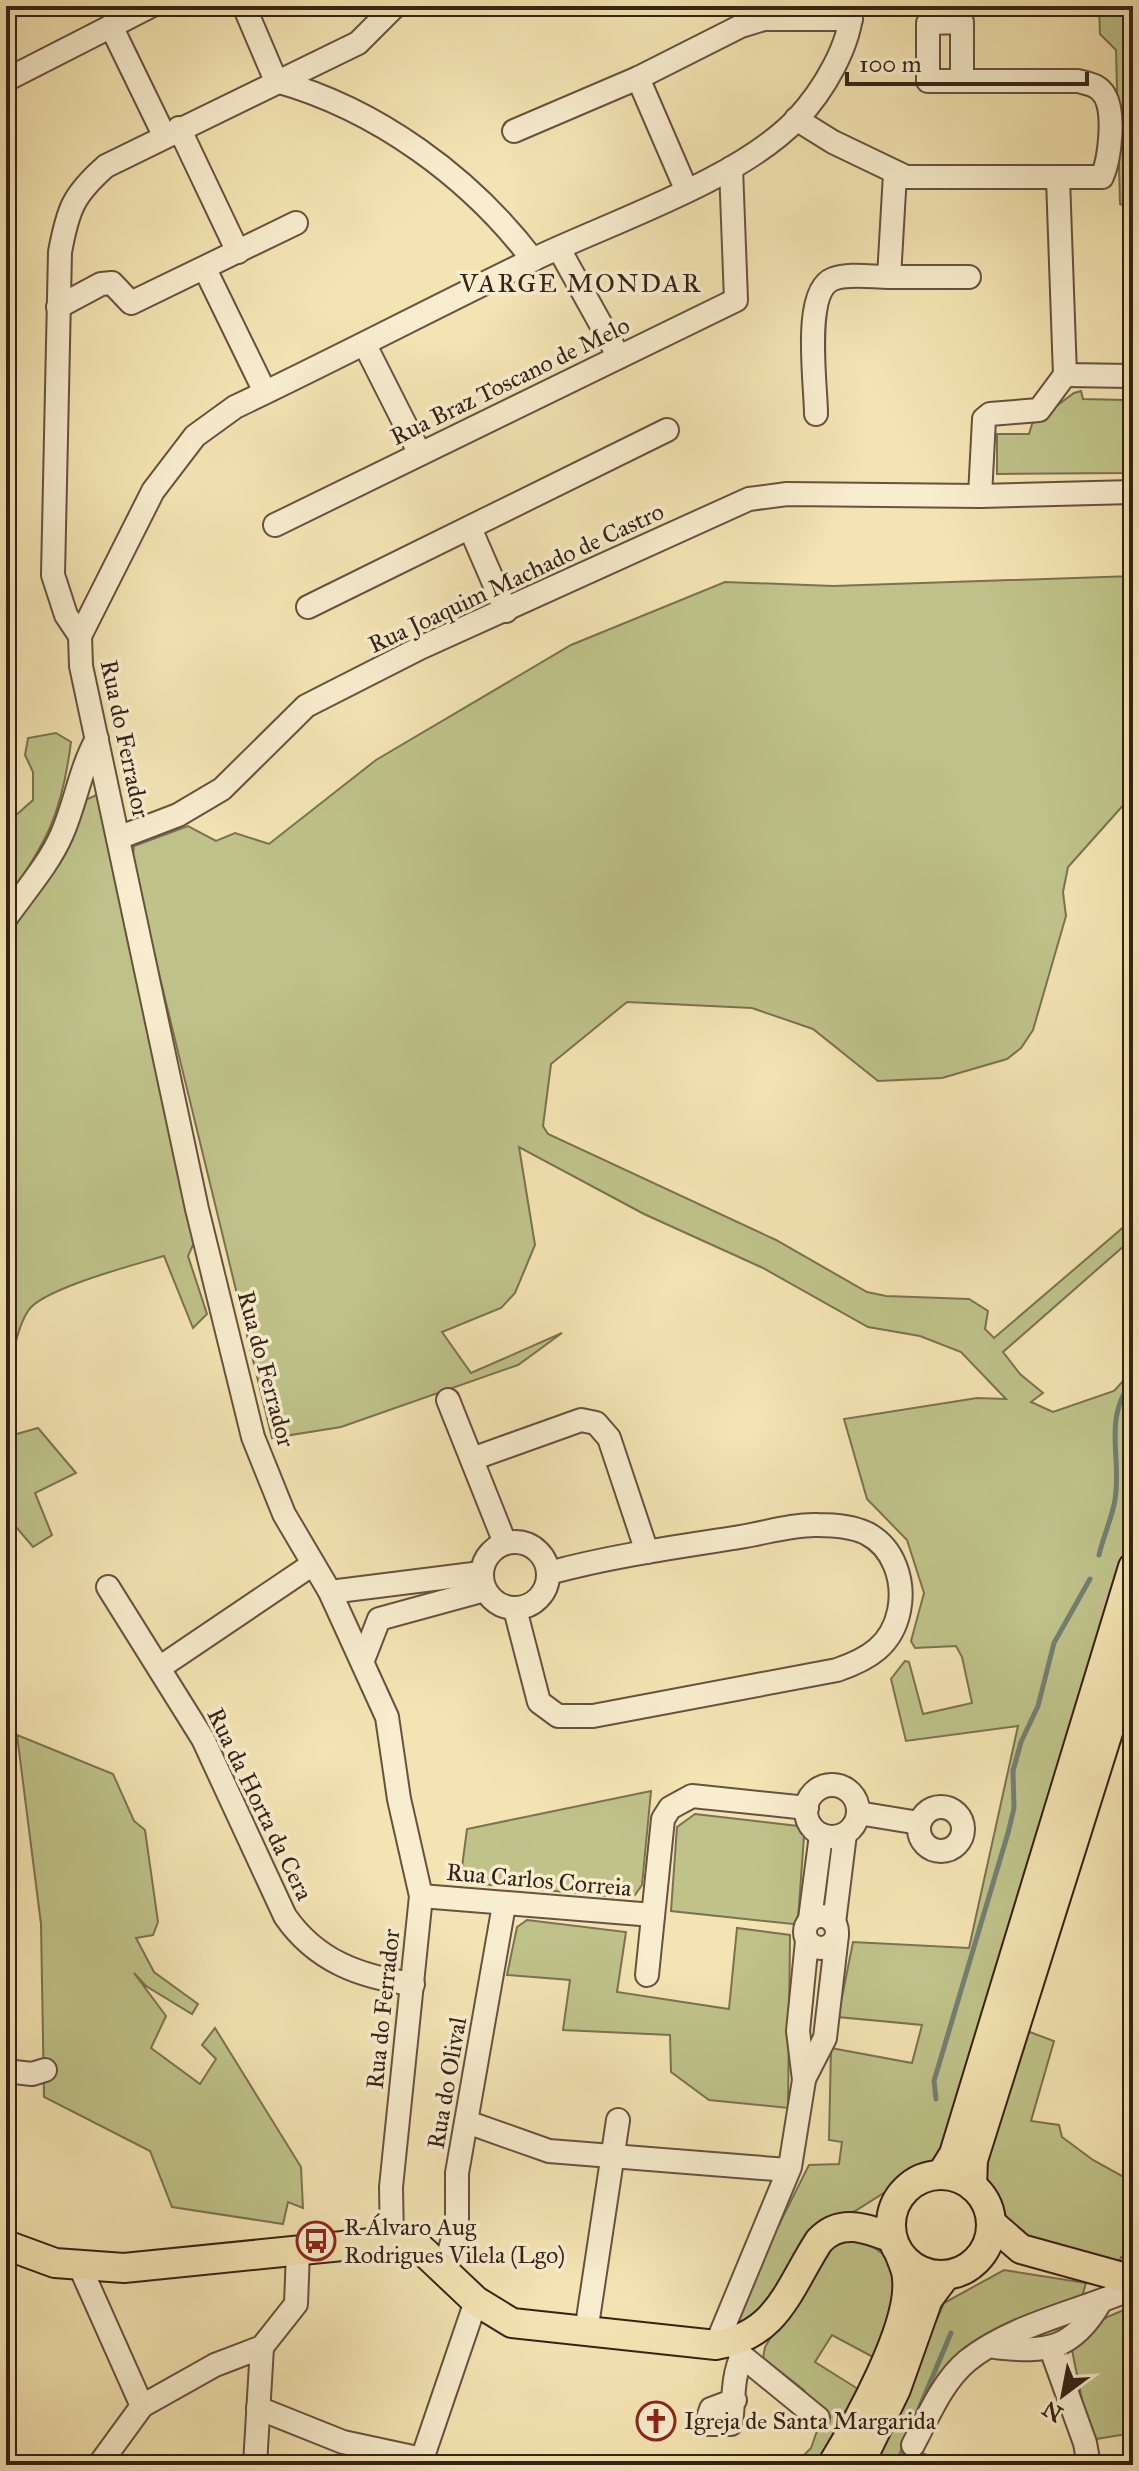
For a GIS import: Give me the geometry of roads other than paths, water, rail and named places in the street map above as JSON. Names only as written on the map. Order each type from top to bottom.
[{"type":"main road","points":[[941,2175],[954,2154],[1133,1567]]},
{"type":"main road","points":[[972,2186],[973,2160],[1133,1653]]},
{"type":"main road","points":[[6,2245],[41,2260],[80,2267],[124,2268],[392,2241],[420,2248],[476,2301],[512,2323],[730,2348],[758,2332],[774,2317],[824,2235],[837,2228],[862,2226],[894,2207],[912,2184],[941,2175],[972,2186],[988,2209],[991,2223],[990,2235],[980,2256],[970,2266],[946,2275],[927,2273],[896,2247],[862,2226]]},
{"type":"main road","points":[[832,2465],[879,2377],[899,2322],[907,2278],[896,2247],[894,2207]]},
{"type":"main road","points":[[991,2223],[1021,2249]]},
{"type":"main road","points":[[980,2256],[1021,2249],[1132,2280]]},
{"type":"main road","points":[[859,2465],[896,2389],[928,2299],[946,2275]]},
{"type":"street","points":[[6,80],[151,6]]},
{"type":"street","points":[[244,6],[276,81],[347,109],[431,159],[504,221],[533,260]]},
{"type":"street","points":[[80,636],[66,615],[53,575],[60,252],[68,209],[84,185],[106,166],[358,43],[395,6]]},
{"type":"street","points":[[80,636],[134,523],[166,470],[213,422],[265,392],[533,260],[731,168],[796,119],[830,72],[852,13],[764,19],[741,16],[638,78],[514,131]]},
{"type":"street","points":[[111,26],[238,252]]},
{"type":"street","points":[[638,78],[686,189]]},
{"type":"street","points":[[796,119],[895,174],[1058,179],[1102,177],[1110,159],[1108,108],[1106,97],[1097,87],[1078,81],[962,80]]},
{"type":"street","name":"Rua Braz Toscano de Melo","points":[[275,525],[736,300],[731,168]]},
{"type":"street","points":[[889,277],[895,174]]},
{"type":"street","points":[[980,496],[984,419],[990,414],[1039,410],[1065,375],[1058,179]]},
{"type":"street","points":[[58,307],[101,284],[112,283],[131,303],[296,223]]},
{"type":"street","points":[[559,249],[619,357]]},
{"type":"street","points":[[205,269],[265,392]]},
{"type":"street","points":[[816,414],[814,308],[819,291],[835,278],[969,277]]},
{"type":"street","points":[[365,345],[420,454]]},
{"type":"street","points":[[1065,375],[1133,376]]},
{"type":"street","points":[[308,607],[667,430]]},
{"type":"street","name":"Rua Joaquim Machado de Castro","points":[[118,838],[178,815],[222,789],[306,706],[420,648],[749,499],[787,494],[980,496],[1133,492]]},
{"type":"street","points":[[470,528],[506,611]]},
{"type":"street","name":"Rua do Ferrador","points":[[80,636],[81,666],[197,1209],[253,1437],[284,1514],[330,1592],[387,1717],[399,1799],[421,1896],[391,2187],[392,2241]]},
{"type":"street","points":[[6,918],[60,839],[74,806],[83,765],[97,739]]},
{"type":"street","points":[[448,1400],[505,1543]]},
{"type":"street","points":[[472,1459],[581,1420],[596,1423],[609,1438],[647,1552]]},
{"type":"street","points":[[515,1609],[539,1702],[558,1716],[593,1716],[837,1670],[882,1648],[895,1628],[900,1604],[899,1576],[887,1548],[865,1533],[816,1524],[647,1552],[549,1573]]},
{"type":"street","points":[[505,1543],[525,1543],[534,1547],[549,1573],[543,1594],[535,1602],[515,1609],[497,1604],[483,1582],[489,1555],[505,1543]]},
{"type":"street","points":[[159,1668],[313,1564]]},
{"type":"street","points":[[330,1592],[483,1582]]},
{"type":"street","points":[[346,1624],[379,1619],[483,1582]]},
{"type":"street","name":"Rua da Horta da Cera","points":[[108,1587],[203,1739],[285,1916],[299,1937],[325,1957],[371,1978],[413,1984]]},
{"type":"street","points":[[346,1624],[361,1590]]},
{"type":"street","points":[[363,1660],[379,1619]]},
{"type":"street","points":[[804,2080],[823,2043],[845,1834],[858,1813],[853,1796],[847,1790],[830,1786],[815,1792],[807,1808],[809,1824],[821,1835],[845,1834]]},
{"type":"street","points":[[647,1975],[663,1819],[679,1802],[692,1796],[807,1808]]},
{"type":"street","points":[[858,1813],[919,1823]]},
{"type":"street","points":[[735,2400],[736,2368],[730,2348],[788,2170],[804,2080],[800,2037],[808,1930],[821,1835]]},
{"type":"street","name":"Rua Carlos Correia","points":[[421,1896],[653,1915]]},
{"type":"street","name":"Rua do Olival","points":[[444,2269],[457,2225],[457,2173],[504,1905]]},
{"type":"street","points":[[808,1930],[815,1947],[826,1947],[835,1929]]},
{"type":"street","points":[[800,2037],[808,2045],[823,2043]]},
{"type":"street","points":[[6,2071],[32,2074],[45,2070]]},
{"type":"street","points":[[586,2332],[618,2120]]},
{"type":"street","points":[[467,2122],[549,2151],[788,2170]]},
{"type":"street","points":[[99,2465],[142,2406],[206,2370],[262,2347],[296,2304],[298,2252]]},
{"type":"street","points":[[80,2267],[142,2406]]},
{"type":"street","points":[[913,2445],[951,2379],[966,2362],[990,2346],[1121,2293],[1132,2280]]},
{"type":"street","points":[[206,2370],[237,2372],[257,2401],[343,2442],[421,2462],[476,2301]]},
{"type":"street","points":[[990,2346],[1051,2349],[1084,2328],[1101,2301]]},
{"type":"street","points":[[255,2465],[262,2347]]},
{"type":"street","points":[[730,2348],[818,2418]]},
{"type":"street","points":[[1051,2349],[1085,2443],[1089,2465]]},
{"type":"waterway","points":[[1099,1555],[1115,1500],[1118,1409],[1133,1379]]},
{"type":"waterway","points":[[936,2099],[934,2081],[1014,1808],[1013,1771],[1021,1742],[1038,1706],[1054,1643],[1090,1579]]},
{"type":"waterway","points":[[916,2416],[951,2333]]},
{"type":"waterway","points":[[897,2465],[905,2443]]},
{"type":"tunnel","points":[[1106,1596],[1133,1654]]},
{"type":"place","name":"R Álvaro Aug Rodrigues Vilela (Lgo)","points":[[316,2241]]},
{"type":"place","name":"Igreja de Santa Margarida","points":[[656,2421]]},
{"type":"district","name":"VARGE MONDAR","points":[[581,283]]}]
